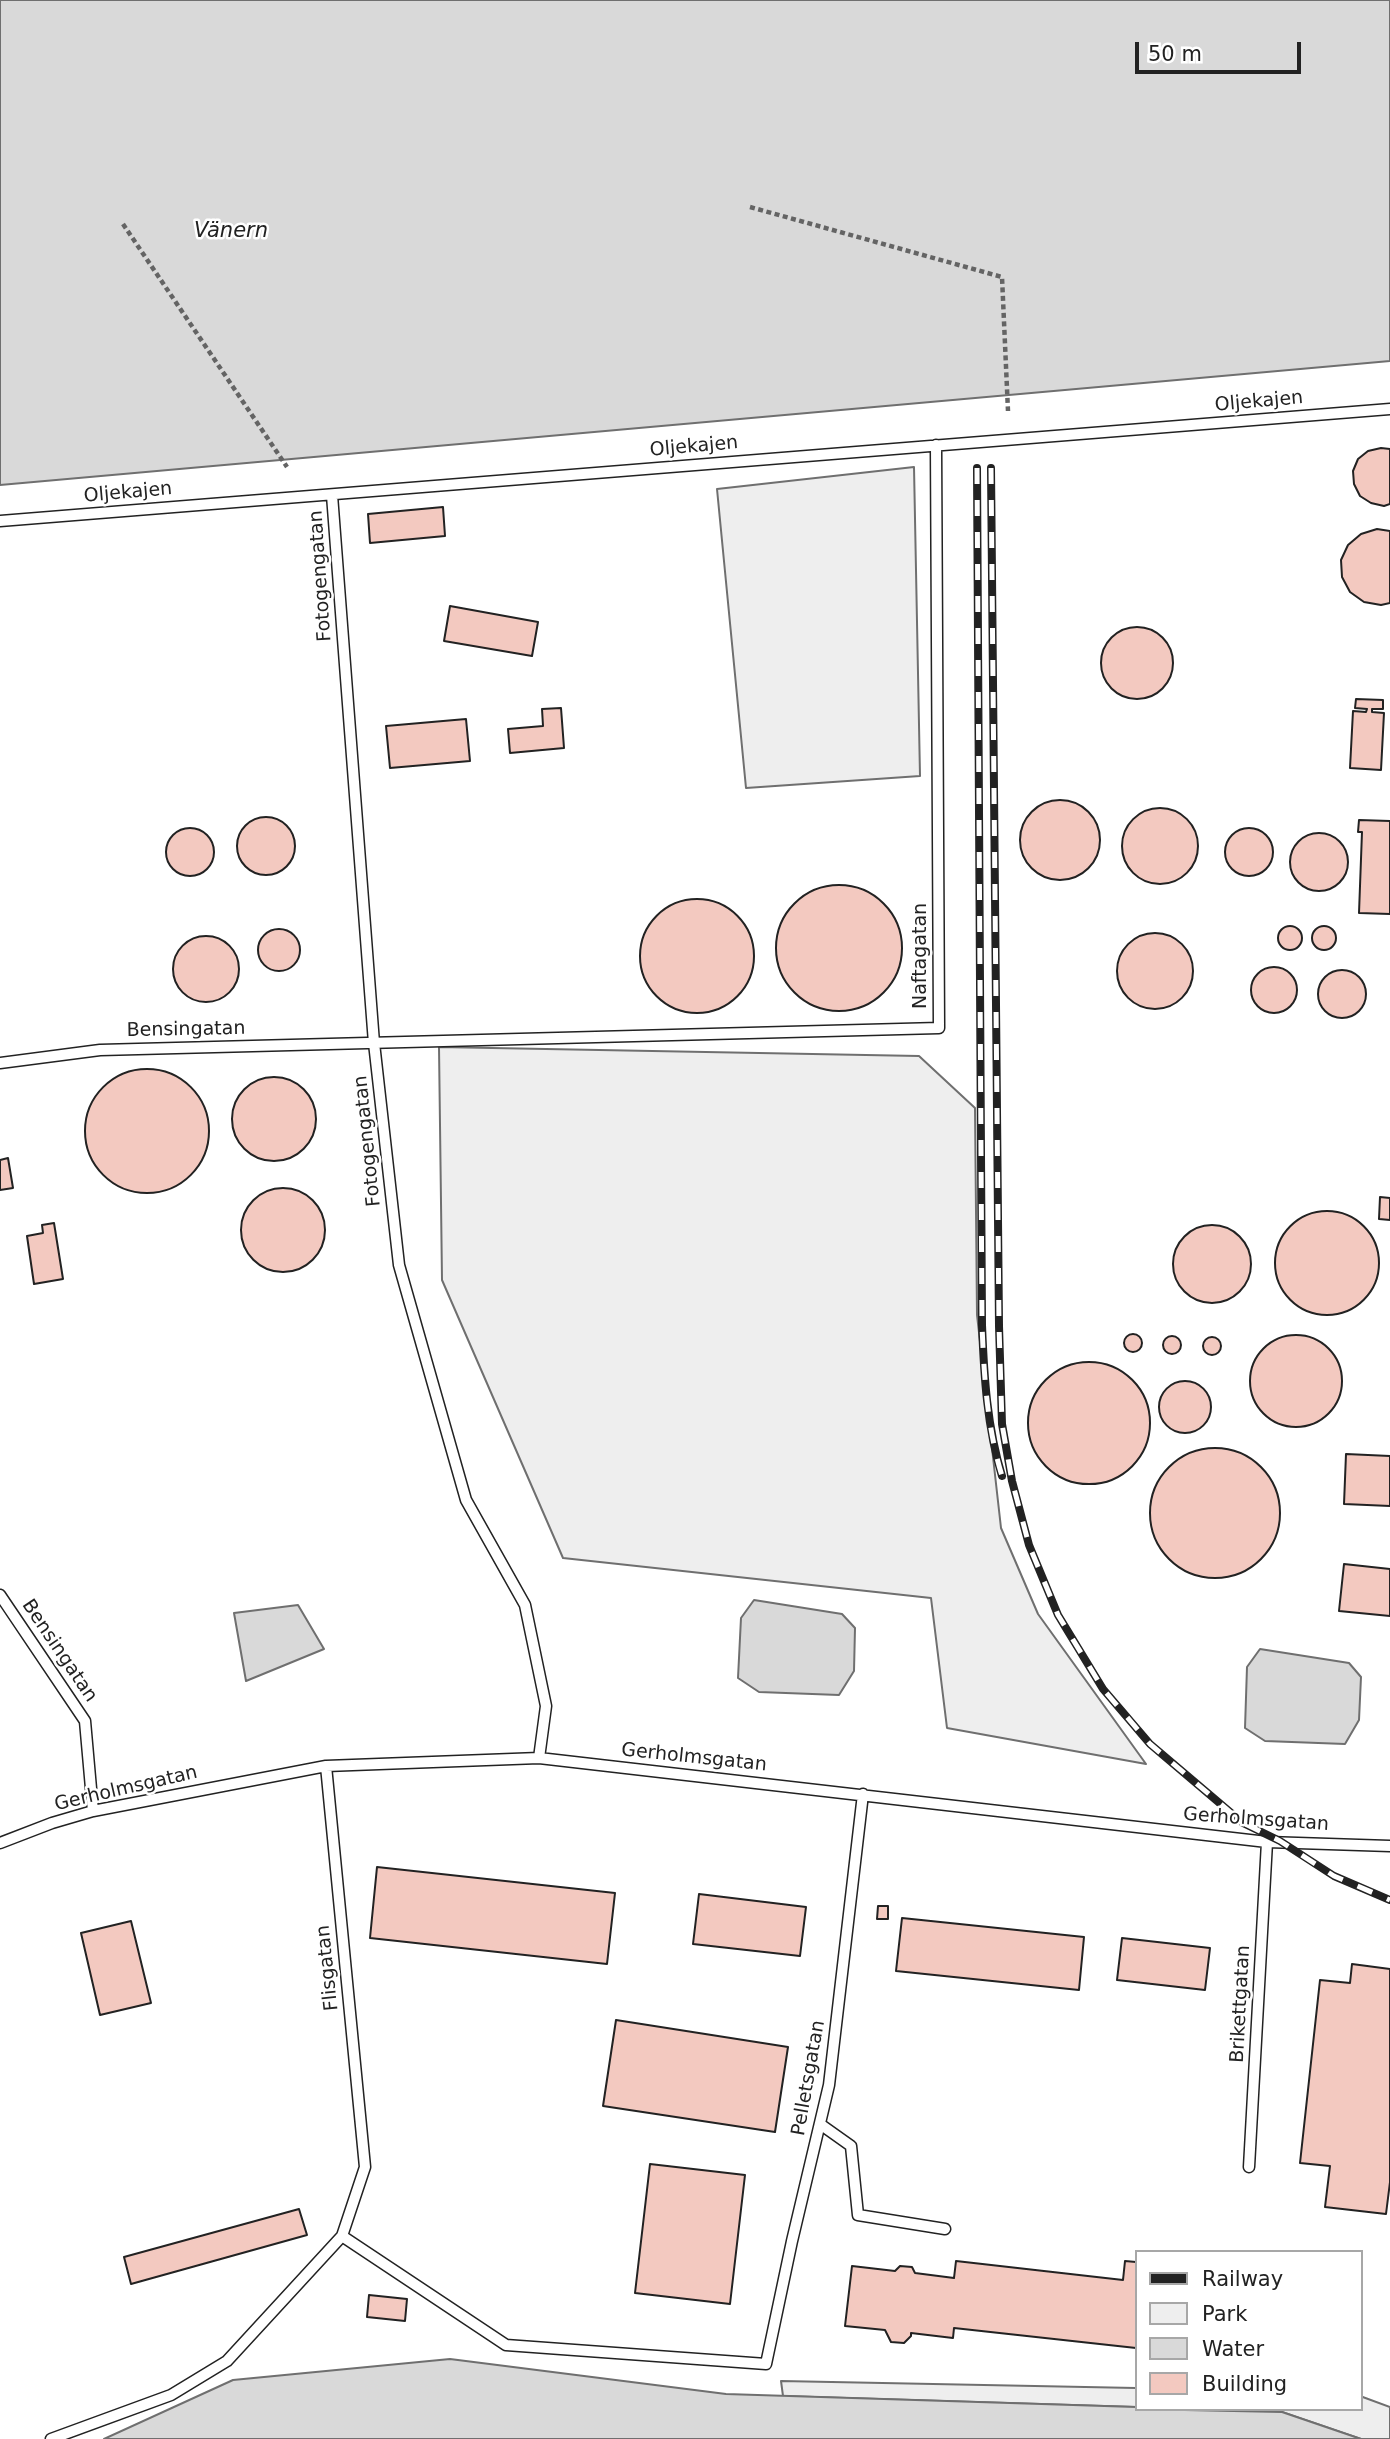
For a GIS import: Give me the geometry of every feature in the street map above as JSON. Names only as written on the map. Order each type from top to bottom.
[{"type":"lane","name":"Oljekajen","points":[[0,521],[1390,409]]},
{"type":"lane","name":"Naftagatan","points":[[374,1043],[939,1028],[936,445]]},
{"type":"lane","name":"Fotogengatan","points":[[332,495],[374,1043],[399,1265],[466,1500],[525,1605],[546,1706],[539,1758]]},
{"type":"lane","name":"Bensingatan","points":[[0,1063],[100,1050],[374,1043]]},
{"type":"lane","name":"Bensingatan","points":[[0,1595],[85,1721],[93,1811]]},
{"type":"lane","name":"Gerholmsgatan","points":[[0,1843],[93,1811],[326,1766],[539,1758],[1267,1842],[1390,1846]]},
{"type":"lane","name":"Flisgatan","points":[[326,1766],[365,2167],[342,2236]]},
{"type":"lane","name":"Pelletsgatan","points":[[342,2236],[506,2345],[766,2364],[830,2085],[863,1794]]},
{"type":"lane","name":"Brikettgatan","points":[[1249,2168],[1267,1842]]},
{"type":"lane","points":[[820,2124],[851,2146],[858,2214],[944,2229]]},
{"type":"lane","points":[[51,2439],[171,2395],[227,2361],[342,2236]]},
{"type":"path","points":[[750,207],[1002,277],[1008,411]]},
{"type":"path","points":[[123,224],[287,467]]},
{"type":"green space","points":[[914,467],[920,776],[746,788],[717,489]]},
{"type":"green space","points":[[439,1047],[919,1056],[975,1108],[977,1315],[1001,1528],[1038,1614],[1146,1764],[947,1728],[931,1598],[563,1558],[442,1280]]},
{"type":"green space","points":[[781,2381],[1134,2388],[1134,2407],[783,2396]]},
{"type":"green space","points":[[1362,2397],[1390,2407],[1390,2439],[1361,2439],[1282,2412],[1253,2411],[1362,2411]]},
{"type":"water","name":"Vänern","points":[[0,0],[1390,0],[1390,361],[0,485]]},
{"type":"water","points":[[754,1600],[842,1614],[855,1628],[854,1671],[839,1695],[759,1692],[738,1678],[741,1618]]},
{"type":"water","points":[[298,1605],[324,1649],[246,1681],[234,1613]]},
{"type":"water","points":[[1260,1649],[1349,1663],[1361,1677],[1359,1720],[1345,1744],[1265,1741],[1245,1728],[1247,1667]]},
{"type":"water","points":[[450,2359],[726,2394],[1134,2407],[1134,2411],[1282,2412],[1361,2439],[104,2439],[233,2380]]},
{"type":"building","points":[[1390,449],[1390,504],[1384,506],[1371,503],[1360,496],[1354,484],[1353,471],[1358,459],[1368,451]]},
{"type":"building","points":[[443,507],[445,536],[370,543],[368,514]]},
{"type":"building","points":[[1377,529],[1390,531],[1390,603],[1381,605],[1364,602],[1350,592],[1342,577],[1341,560],[1348,545],[1361,534]]},
{"type":"building","points":[[450,606],[538,622],[532,656],[444,641]]},
{"type":"building","points":[[1137,627],[1151,630],[1163,637],[1170,649],[1173,663],[1170,677],[1163,689],[1151,696],[1137,699],[1123,696],[1111,689],[1104,677],[1101,663],[1104,649],[1111,637],[1123,630]]},
{"type":"building","points":[[1356,699],[1383,700],[1383,709],[1372,709],[1372,712],[1384,713],[1381,770],[1350,768],[1353,711],[1366,712],[1367,709],[1355,708]]},
{"type":"building","points":[[561,708],[564,748],[510,753],[508,729],[543,726],[542,709]]},
{"type":"building","points":[[466,719],[470,761],[390,768],[386,726]]},
{"type":"building","points":[[1060,800],[1075,803],[1088,812],[1097,825],[1100,840],[1097,855],[1088,868],[1075,877],[1060,880],[1045,877],[1032,868],[1023,855],[1020,840],[1023,825],[1032,812],[1045,803]]},
{"type":"building","points":[[1160,808],[1175,811],[1187,819],[1195,831],[1198,846],[1195,861],[1187,873],[1175,881],[1160,884],[1145,881],[1133,873],[1125,861],[1122,846],[1125,831],[1133,819],[1145,811]]},
{"type":"building","points":[[260,817],[272,817],[287,825],[295,840],[295,852],[287,867],[272,875],[260,875],[245,867],[237,852],[237,840],[245,825]]},
{"type":"building","points":[[1359,820],[1390,821],[1390,914],[1359,913],[1362,832],[1358,832]]},
{"type":"building","points":[[190,828],[199,829],[207,835],[213,843],[213,861],[207,869],[199,875],[190,876],[181,875],[173,869],[167,861],[166,852],[167,843],[173,835],[181,829]]},
{"type":"building","points":[[1249,828],[1266,835],[1273,852],[1266,869],[1249,876],[1232,869],[1225,852],[1232,835]]},
{"type":"building","points":[[1319,833],[1335,838],[1343,846],[1348,862],[1343,878],[1335,886],[1319,891],[1303,886],[1295,878],[1290,862],[1295,846],[1303,838]]},
{"type":"building","points":[[839,885],[863,889],[884,903],[898,924],[902,948],[898,972],[884,993],[863,1007],[839,1011],[815,1007],[794,993],[780,972],[776,948],[780,924],[794,903],[815,889]]},
{"type":"building","points":[[697,899],[719,904],[737,916],[749,934],[754,956],[749,978],[737,996],[719,1008],[697,1013],[675,1008],[657,996],[645,978],[640,956],[645,934],[657,916],[675,904]]},
{"type":"building","points":[[1290,926],[1298,930],[1302,938],[1298,946],[1290,950],[1282,946],[1278,938],[1282,930]]},
{"type":"building","points":[[1324,926],[1332,930],[1336,938],[1332,946],[1324,950],[1316,946],[1312,938],[1316,930]]},
{"type":"building","points":[[279,929],[294,935],[300,950],[294,965],[279,971],[264,965],[258,950],[264,935]]},
{"type":"building","points":[[1155,933],[1169,936],[1182,944],[1190,957],[1193,971],[1190,985],[1182,998],[1169,1006],[1155,1009],[1141,1006],[1128,998],[1120,985],[1117,971],[1120,957],[1128,944],[1141,936]]},
{"type":"building","points":[[206,936],[219,939],[229,946],[236,956],[239,969],[236,982],[229,992],[219,999],[206,1002],[193,999],[183,992],[176,982],[173,969],[176,956],[183,946],[193,939]]},
{"type":"building","points":[[1274,967],[1290,974],[1297,990],[1290,1006],[1274,1013],[1258,1006],[1251,990],[1258,974]]},
{"type":"building","points":[[1342,970],[1359,977],[1366,994],[1359,1011],[1342,1018],[1325,1011],[1318,994],[1325,977]]},
{"type":"building","points":[[147,1069],[171,1074],[191,1087],[204,1107],[209,1131],[204,1155],[191,1175],[171,1188],[147,1193],[123,1188],[103,1175],[90,1155],[85,1131],[90,1107],[103,1087],[123,1074]]},
{"type":"building","points":[[266,1077],[282,1077],[298,1084],[309,1095],[316,1111],[313,1135],[304,1149],[282,1161],[266,1161],[250,1154],[239,1143],[232,1127],[232,1111],[239,1095],[250,1084]]},
{"type":"building","points":[[8,1158],[13,1188],[0,1190],[0,1160]]},
{"type":"building","points":[[283,1188],[299,1191],[313,1200],[322,1214],[325,1230],[322,1246],[313,1260],[299,1269],[283,1272],[267,1269],[253,1260],[244,1246],[241,1230],[244,1214],[253,1200],[267,1191]]},
{"type":"building","points":[[1380,1197],[1390,1198],[1390,1220],[1379,1219]]},
{"type":"building","points":[[1327,1211],[1347,1215],[1364,1226],[1375,1243],[1379,1263],[1375,1283],[1364,1300],[1347,1311],[1327,1315],[1307,1311],[1290,1300],[1279,1283],[1275,1263],[1279,1243],[1290,1226],[1307,1215]]},
{"type":"building","points":[[54,1223],[63,1279],[34,1284],[27,1236],[43,1233],[42,1225]]},
{"type":"building","points":[[1212,1225],[1227,1228],[1239,1237],[1248,1249],[1251,1264],[1248,1279],[1239,1291],[1227,1300],[1212,1303],[1197,1300],[1185,1291],[1176,1279],[1173,1264],[1176,1249],[1185,1237],[1197,1228]]},
{"type":"building","points":[[1129,1334],[1137,1334],[1142,1343],[1140,1350],[1129,1352],[1124,1347],[1124,1339]]},
{"type":"building","points":[[1296,1335],[1314,1339],[1328,1349],[1338,1363],[1342,1381],[1338,1399],[1328,1413],[1314,1423],[1296,1427],[1278,1423],[1264,1413],[1254,1399],[1250,1381],[1254,1363],[1264,1349],[1278,1339]]},
{"type":"building","points":[[1168,1336],[1176,1336],[1181,1345],[1179,1352],[1168,1354],[1163,1349],[1163,1341]]},
{"type":"building","points":[[1208,1337],[1216,1337],[1221,1346],[1219,1353],[1208,1355],[1203,1350],[1203,1342]]},
{"type":"building","points":[[1089,1362],[1112,1367],[1132,1380],[1145,1400],[1150,1423],[1145,1446],[1132,1466],[1112,1479],[1089,1484],[1066,1479],[1046,1466],[1033,1446],[1028,1423],[1033,1400],[1046,1380],[1066,1367]]},
{"type":"building","points":[[1185,1381],[1195,1383],[1203,1389],[1209,1397],[1209,1417],[1203,1425],[1195,1431],[1185,1433],[1175,1431],[1167,1425],[1161,1417],[1159,1407],[1161,1397],[1167,1389],[1175,1383]]},
{"type":"building","points":[[1215,1448],[1240,1453],[1261,1467],[1275,1488],[1280,1513],[1275,1538],[1261,1559],[1240,1573],[1215,1578],[1190,1573],[1169,1559],[1155,1538],[1150,1513],[1155,1488],[1169,1467],[1190,1453]]},
{"type":"building","points":[[1346,1454],[1390,1456],[1390,1506],[1344,1504]]},
{"type":"building","points":[[1344,1564],[1390,1569],[1390,1616],[1339,1611]]},
{"type":"building","points":[[377,1867],[615,1893],[607,1964],[370,1938]]},
{"type":"building","points":[[699,1894],[806,1907],[800,1956],[693,1944]]},
{"type":"building","points":[[878,1906],[888,1906],[888,1919],[877,1919]]},
{"type":"building","points":[[902,1918],[1084,1937],[1079,1990],[896,1971]]},
{"type":"building","points":[[131,1921],[151,2003],[100,2015],[81,1933]]},
{"type":"building","points":[[1122,1938],[1210,1948],[1205,1990],[1117,1980]]},
{"type":"building","points":[[1352,1964],[1390,1969],[1390,2182],[1386,2214],[1325,2207],[1330,2166],[1300,2163],[1320,1980],[1350,1983]]},
{"type":"building","points":[[616,2020],[788,2047],[775,2132],[603,2106]]},
{"type":"building","points":[[650,2164],[745,2175],[730,2304],[635,2293]]},
{"type":"building","points":[[299,2209],[307,2235],[131,2284],[124,2257]]},
{"type":"building","points":[[956,2261],[1123,2280],[1125,2261],[1134,2262],[1134,2348],[954,2328],[953,2338],[911,2333],[904,2343],[891,2342],[885,2330],[845,2326],[852,2266],[895,2271],[900,2266],[912,2267],[915,2273],[954,2278]]},
{"type":"building","points":[[369,2295],[407,2299],[405,2321],[367,2317]]},
{"type":"railway","points":[[977,468],[982,1325],[990,1420],[1002,1476]]},
{"type":"railway","points":[[991,468],[1002,1424],[1012,1481],[1029,1545],[1058,1615],[1103,1689],[1150,1744],[1243,1823],[1280,1841],[1334,1876],[1390,1900]]}]
